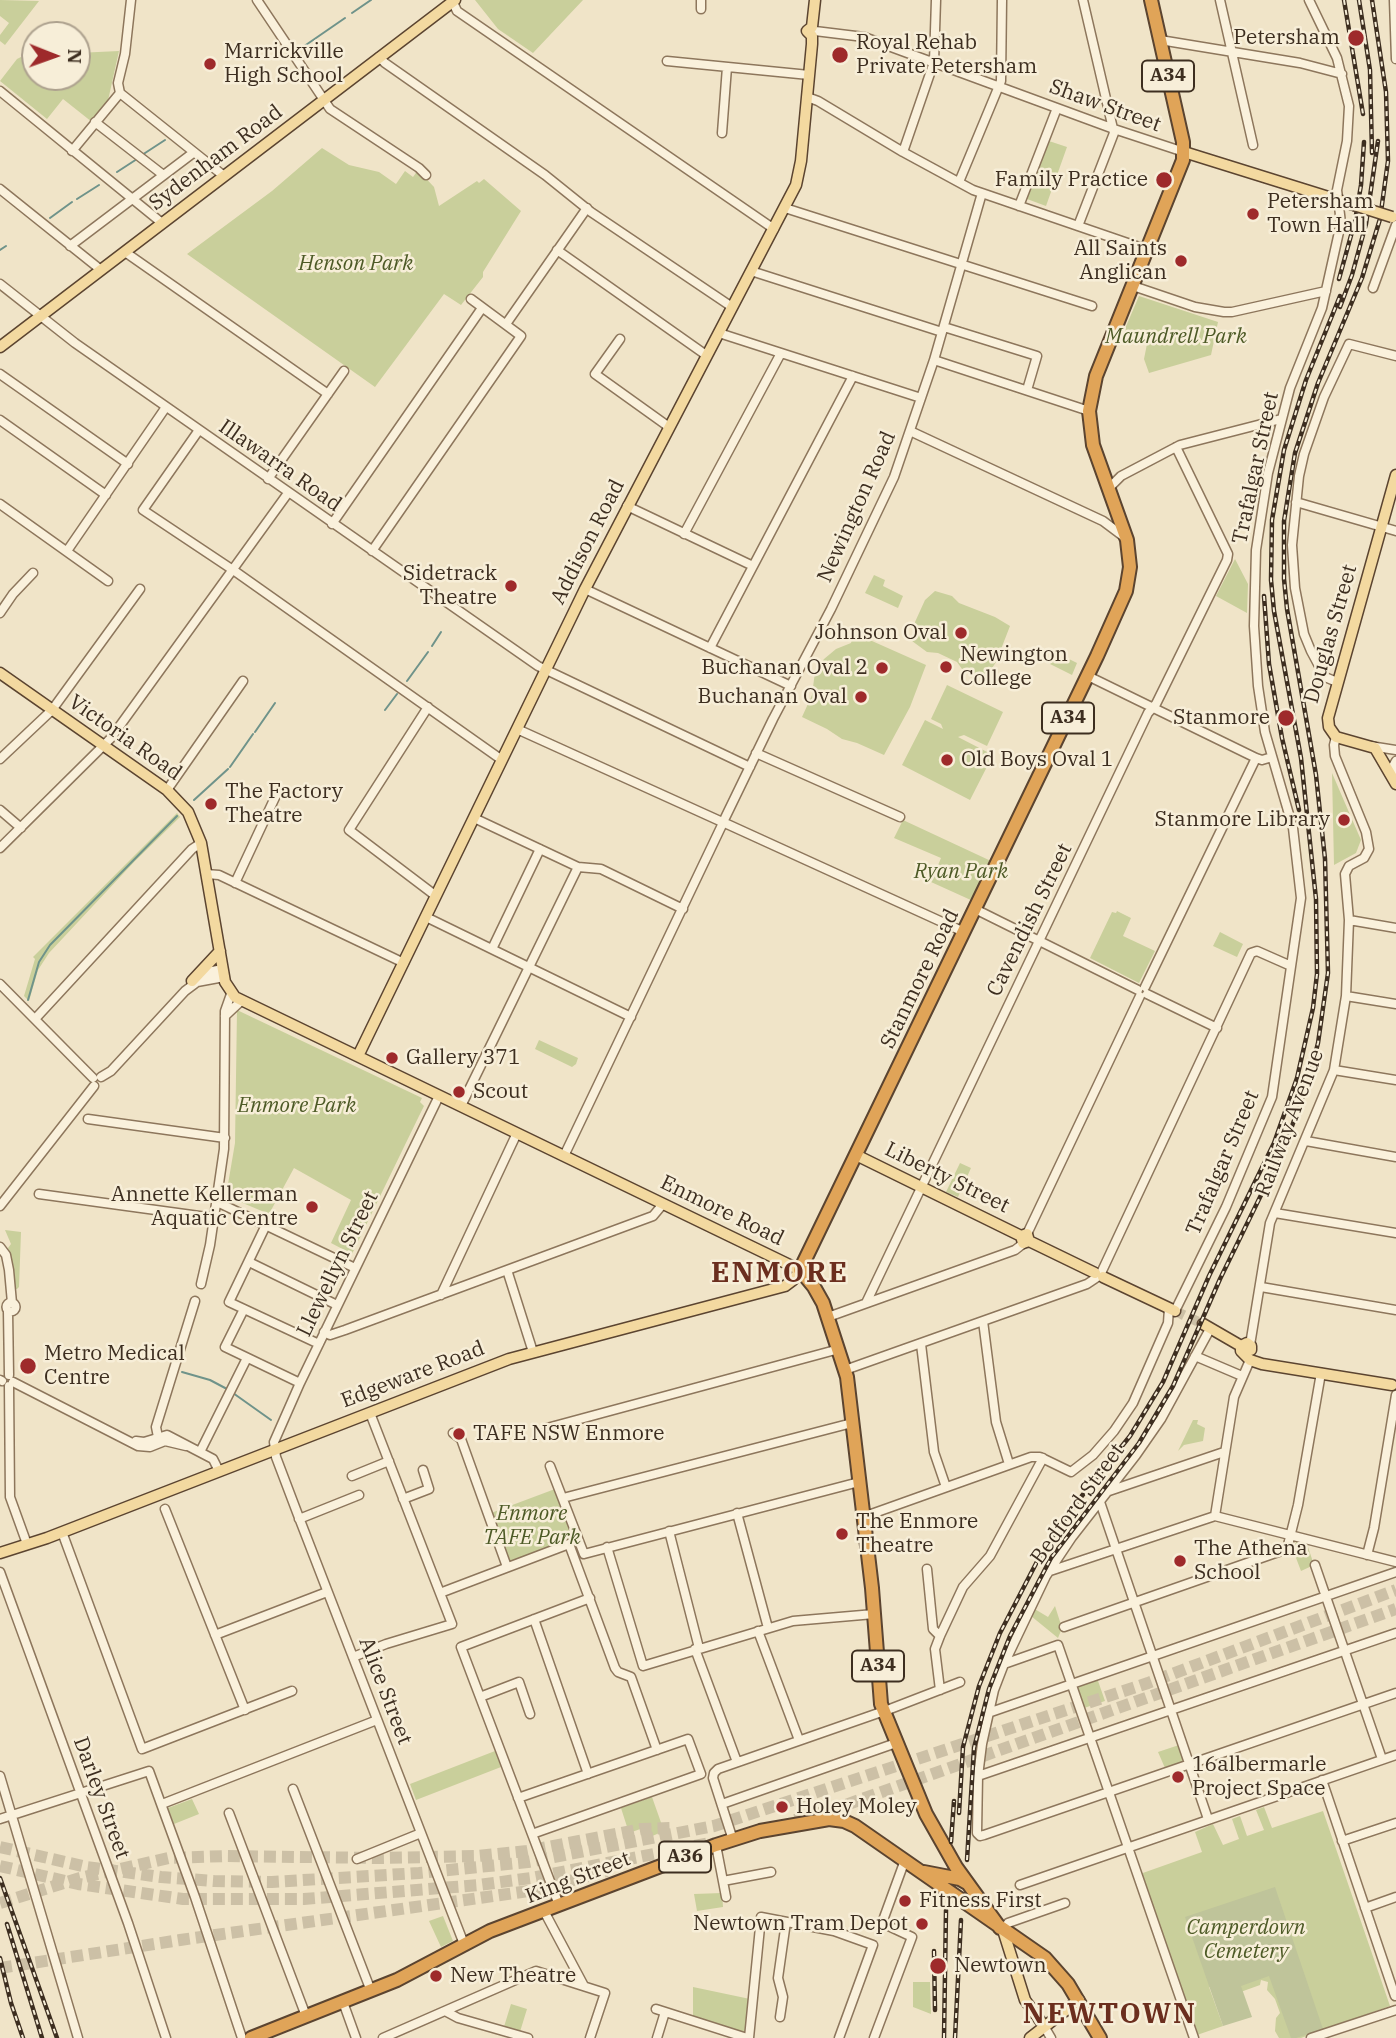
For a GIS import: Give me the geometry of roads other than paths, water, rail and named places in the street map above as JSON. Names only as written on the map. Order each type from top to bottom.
[{"type":"highway","name":"A34","points":[[1151,0],[1184,142],[1184,152]]},
{"type":"highway","name":"Stanmore Road","points":[[800,1270],[1088,676],[1126,591],[1129,567],[1127,540],[1093,444],[1089,411],[1093,384],[1148,250],[1184,152]]},
{"type":"highway","name":"Enmore Road","points":[[800,1270],[814,1287],[828,1317],[845,1370],[883,1711],[926,1814],[968,1884]]},
{"type":"highway","name":"Enmore Road","points":[[926,1814],[929,1830],[953,1878],[975,1910]]},
{"type":"highway","name":"King Street","points":[[251,2038],[371,1991],[464,1944],[716,1845],[773,1828],[837,1819],[855,1826],[1054,1966],[1079,2000],[1101,2038]]},
{"type":"highway","name":"King Street","points":[[921,1871],[968,1884],[1001,1929]]},
{"type":"main road","name":"Addison Road","points":[[358,1056],[585,589],[796,185],[800,172],[815,0]]},
{"type":"main road","name":"Sydenham Road","points":[[0,347],[453,1]]},
{"type":"main road","points":[[1184,152],[1395,220]]},
{"type":"main road","name":"Douglas Street","points":[[1336,737],[1329,727],[1328,718],[1396,475]]},
{"type":"main road","name":"Victoria Road","points":[[0,673],[167,790],[188,812],[201,843],[224,973],[231,994]]},
{"type":"main road","points":[[1336,737],[1370,746],[1377,751],[1394,781]]},
{"type":"main road","points":[[191,981],[220,951]]},
{"type":"main road","name":"Enmore Road","points":[[231,994],[800,1270]]},
{"type":"main road","points":[[367,1038],[375,1065]]},
{"type":"main road","name":"Liberty Street","points":[[856,1155],[1172,1310]]},
{"type":"main road","points":[[785,1286],[800,1270]]},
{"type":"main road","name":"Edgeware Road","points":[[44,1539],[509,1359],[785,1286],[814,1287]]},
{"type":"main road","points":[[1206,1327],[1272,1364],[1395,1388]]},
{"type":"main road","points":[[0,1555],[44,1539]]},
{"type":"main road","points":[[0,1555],[44,1539]]},
{"type":"main road","points":[[1001,1929],[1032,2023],[1031,2037]]},
{"type":"main road","points":[[1025,2000],[1044,2026]]},
{"type":"main road","points":[[1031,2037],[1079,2000]]},
{"type":"street","points":[[131,0],[125,54],[118,83],[120,93],[224,176]]},
{"type":"street","points":[[257,0],[330,109],[426,175]]},
{"type":"street","points":[[903,152],[934,62],[936,0]]},
{"type":"street","points":[[960,182],[1001,81],[1002,0]]},
{"type":"street","points":[[1078,226],[1114,129],[1083,0]]},
{"type":"street","points":[[1220,0],[1253,145]]},
{"type":"street","name":"Trafalgar Street","points":[[1043,1458],[1071,1472],[1093,1455],[1114,1432],[1133,1403],[1172,1310],[1226,1207],[1269,1103],[1301,884],[1293,828],[1265,732],[1256,668],[1254,574],[1268,477],[1281,419],[1326,291],[1340,227],[1337,187],[1349,117],[1338,58],[1309,0]]},
{"type":"street","points":[[1394,0],[1396,59]]},
{"type":"street","points":[[453,1],[457,11],[774,229]]},
{"type":"street","name":"Shaw Street","points":[[813,31],[858,35],[1184,152]]},
{"type":"street","points":[[1160,40],[1300,63],[1342,74]]},
{"type":"street","points":[[379,57],[587,208],[732,307]]},
{"type":"street","points":[[1300,63],[1330,64],[1338,58]]},
{"type":"street","points":[[667,61],[809,75]]},
{"type":"street","points":[[722,133],[727,67]]},
{"type":"street","points":[[0,91],[162,223]]},
{"type":"street","points":[[72,150],[120,93]]},
{"type":"street","points":[[807,97],[982,193],[1148,250]]},
{"type":"street","points":[[1019,206],[1057,108]]},
{"type":"street","points":[[95,122],[162,174]]},
{"type":"street","points":[[70,246],[193,153]]},
{"type":"street","points":[[0,189],[101,270]]},
{"type":"street","name":"Newington Road","points":[[564,1156],[756,754],[881,508],[934,360],[982,193]]},
{"type":"street","points":[[506,324],[587,208]]},
{"type":"street","points":[[785,208],[1092,306]]},
{"type":"street","points":[[1373,288],[1395,220]]},
{"type":"street","points":[[557,250],[706,355]]},
{"type":"street","points":[[125,252],[328,394]]},
{"type":"street","points":[[751,271],[1037,356],[1027,390]]},
{"type":"street","name":"Illawarra Road","points":[[0,284],[166,407],[545,670],[750,767]]},
{"type":"street","points":[[1133,286],[1195,307],[1224,312],[1326,291]]},
{"type":"street","points":[[372,551],[522,336],[471,299]]},
{"type":"street","points":[[332,524],[482,308]]},
{"type":"street","points":[[719,333],[921,398]]},
{"type":"street","points":[[620,339],[595,374],[669,427]]},
{"type":"street","points":[[1337,682],[1325,677],[1304,634],[1295,588],[1292,545],[1304,454],[1324,397],[1349,344],[1396,356]]},
{"type":"street","points":[[684,534],[781,353]]},
{"type":"street","points":[[934,360],[1089,411]]},
{"type":"street","points":[[268,479],[344,371]]},
{"type":"street","points":[[0,374],[128,464]]},
{"type":"street","points":[[710,648],[853,376]]},
{"type":"street","points":[[67,551],[166,407]]},
{"type":"street","points":[[1107,483],[1176,447],[1208,436],[1281,419]]},
{"type":"street","points":[[0,420],[106,495]]},
{"type":"street","points":[[200,430],[143,510],[233,570],[502,760]]},
{"type":"street","points":[[910,431],[1103,522],[1127,540]]},
{"type":"street","name":"Cavendish Street","points":[[866,1303],[1148,713],[1153,708],[1227,560],[1228,554],[1176,447]]},
{"type":"street","points":[[0,848],[104,746],[288,493]]},
{"type":"street","points":[[1296,502],[1396,531]]},
{"type":"street","points":[[0,504],[108,581]]},
{"type":"street","points":[[627,506],[753,566]]},
{"type":"street","points":[[1103,522],[1119,515]]},
{"type":"street","points":[[0,613],[33,573]]},
{"type":"street","points":[[0,759],[52,710],[140,589]]},
{"type":"street","points":[[585,589],[791,686]]},
{"type":"street","points":[[1088,676],[1256,758],[1262,760],[1272,757]]},
{"type":"street","points":[[167,790],[243,681]]},
{"type":"street","points":[[428,707],[349,830],[436,896]]},
{"type":"street","points":[[517,729],[964,932]]},
{"type":"street","name":"Douglas Street","points":[[1336,737],[1334,745],[1337,763],[1369,844],[1364,858],[1346,870]]},
{"type":"street","points":[[1370,746],[1396,750]]},
{"type":"street","points":[[756,754],[900,817]]},
{"type":"street","points":[[828,1317],[1015,1250],[1025,1239],[1256,758]]},
{"type":"street","points":[[1394,781],[1392,768],[1396,761]]},
{"type":"street","points":[[235,883],[278,791]]},
{"type":"street","points":[[0,810],[21,828]]},
{"type":"street","points":[[474,818],[578,867],[601,869],[683,909]]},
{"type":"street","points":[[36,1019],[192,849],[201,843]]},
{"type":"street","points":[[492,950],[540,849]]},
{"type":"street","points":[[461,1106],[578,867]]},
{"type":"street","name":"Railway Avenue","points":[[1214,1516],[1234,1397],[1242,1376],[1261,1287],[1267,1235],[1334,1070],[1346,996],[1349,920],[1346,870]]},
{"type":"street","points":[[206,874],[219,874],[404,963]]},
{"type":"street","points":[[975,909],[1217,1028]]},
{"type":"street","points":[[426,917],[631,1017]]},
{"type":"street","points":[[1349,920],[1396,928]]},
{"type":"street","points":[[845,1370],[1087,1284],[1099,1275],[1251,953],[1257,951],[1291,966]]},
{"type":"street","points":[[186,991],[191,981],[207,972],[224,973]]},
{"type":"street","points":[[0,1206],[96,1080],[111,1071],[186,991],[197,982],[224,973]]},
{"type":"street","points":[[0,984],[96,1080]]},
{"type":"street","points":[[201,1284],[217,1202],[225,1138],[225,1016],[226,1003],[231,994]]},
{"type":"street","points":[[1346,996],[1396,1004]]},
{"type":"street","points":[[225,1016],[241,1001]]},
{"type":"street","points":[[1334,1070],[1396,1080]]},
{"type":"street","name":"Llewellyn Street","points":[[275,1450],[275,1437],[318,1344],[439,1096]]},
{"type":"street","points":[[88,1119],[225,1138]]},
{"type":"street","points":[[441,1295],[517,1133]]},
{"type":"street","points":[[1306,1141],[1396,1157]]},
{"type":"street","points":[[39,1194],[214,1218]]},
{"type":"street","points":[[217,1202],[355,1268]]},
{"type":"street","points":[[324,1332],[330,1335],[653,1216],[663,1204]]},
{"type":"street","points":[[1275,1213],[1396,1233]]},
{"type":"street","points":[[267,1225],[229,1302],[318,1344]]},
{"type":"street","points":[[0,1247],[6,1255],[10,1287],[7,1381],[10,1497],[27,1544]]},
{"type":"street","points":[[249,1262],[337,1306]]},
{"type":"street","points":[[507,1270],[533,1352]]},
{"type":"street","points":[[1261,1287],[1396,1310]]},
{"type":"street","points":[[159,1440],[156,1427],[195,1301]]},
{"type":"street","points":[[244,1309],[225,1347],[300,1383]]},
{"type":"street","points":[[983,1321],[996,1422],[1009,1464]]},
{"type":"street","name":"Bedford Street","points":[[1109,1792],[984,1835],[977,1833],[978,1776],[988,1713],[1004,1664],[1049,1570],[1161,1419],[1195,1356],[1206,1327]]},
{"type":"street","points":[[921,1344],[934,1452],[946,1487]]},
{"type":"street","points":[[547,1428],[839,1349]]},
{"type":"street","points":[[1195,1356],[1242,1376]]},
{"type":"street","points":[[200,1452],[247,1358]]},
{"type":"street","points":[[1064,1627],[1287,1549],[1321,1373]]},
{"type":"street","points":[[7,1381],[144,1447],[159,1440],[186,1446],[215,1460],[219,1471]]},
{"type":"street","points":[[1367,1555],[1374,1528],[1395,1388]]},
{"type":"street","points":[[353,1657],[452,1624],[370,1413]]},
{"type":"street","points":[[563,1498],[852,1423]]},
{"type":"street","points":[[453,1433],[461,1439],[508,1567]]},
{"type":"street","name":"Alice Street","points":[[275,1450],[327,1592],[464,1944]]},
{"type":"street","points":[[1109,1491],[1224,1452]]},
{"type":"street","points":[[863,1517],[1009,1464],[1031,1457],[1043,1458],[990,1556],[963,1587],[940,1636],[935,1649],[940,1690]]},
{"type":"street","points":[[352,1476],[389,1461]]},
{"type":"street","points":[[550,1466],[584,1554],[859,1482]]},
{"type":"street","points":[[403,1499],[429,1489],[422,1470]]},
{"type":"street","points":[[299,1518],[359,1495]]},
{"type":"street","points":[[1100,1502],[1208,1819]]},
{"type":"street","points":[[165,1509],[244,1710]]},
{"type":"street","points":[[737,1513],[768,1628]]},
{"type":"street","points":[[1049,1570],[1214,1516],[1396,1562]]},
{"type":"street","points":[[669,1531],[697,1648],[737,1762]]},
{"type":"street","points":[[62,1532],[142,1749],[292,1691]]},
{"type":"street","points":[[440,1593],[569,1544],[615,1668],[631,1677],[657,1750]]},
{"type":"street","points":[[607,1547],[643,1666],[697,1648],[804,1619],[874,1614]]},
{"type":"street","points":[[1315,1565],[1382,1759]]},
{"type":"street","points":[[927,1569],[933,1629],[940,1636]]},
{"type":"street","name":"Darley Street","points":[[0,1572],[128,1923],[166,2038]]},
{"type":"street","points":[[988,1713],[1396,1572]]},
{"type":"street","points":[[215,1635],[327,1592]]},
{"type":"street","points":[[559,1905],[461,1647],[590,1598]]},
{"type":"street","points":[[534,1619],[588,1774]]},
{"type":"street","points":[[758,1631],[799,1740]]},
{"type":"street","points":[[978,1776],[1396,1633]]},
{"type":"street","points":[[1004,1664],[1058,1645],[1194,2038]]},
{"type":"street","points":[[480,1697],[519,1682],[530,1714]]},
{"type":"street","points":[[733,1840],[713,1778],[718,1769],[960,1682]]},
{"type":"street","points":[[1109,1792],[1396,1693]]},
{"type":"street","points":[[162,1804],[377,1720]]},
{"type":"street","points":[[518,1798],[688,1739],[701,1774],[532,1834]]},
{"type":"street","points":[[722,1804],[896,1743]]},
{"type":"street","points":[[1020,1885],[1396,1755]]},
{"type":"street","points":[[0,1819],[149,1771],[242,2038]]},
{"type":"street","points":[[0,1776],[78,2038]]},
{"type":"street","points":[[1322,1780],[1365,1908],[1392,1974],[1395,1996]]},
{"type":"street","points":[[293,1789],[371,1991]]},
{"type":"street","points":[[229,1813],[306,2016]]},
{"type":"street","points":[[1342,1841],[1396,1823]]},
{"type":"street","points":[[357,1859],[421,1833]]},
{"type":"street","points":[[716,1845],[726,1898]]},
{"type":"street","points":[[874,2038],[911,1935],[881,1923],[905,1860]]},
{"type":"street","points":[[723,1881],[771,1872]]},
{"type":"street","points":[[1365,1908],[1396,1897]]},
{"type":"street","points":[[1001,1929],[1008,1923],[1065,1903]]},
{"type":"street","points":[[544,1912],[584,1986]]},
{"type":"street","points":[[656,2009],[748,2038],[761,1917],[834,1931],[873,1945],[839,2038]]},
{"type":"street","points":[[780,2017],[783,1997],[778,1978],[786,1922]]},
{"type":"street","points":[[383,2038],[536,1971],[605,1993],[590,2038]]},
{"type":"street","points":[[343,2002],[356,2038]]},
{"type":"street","points":[[1311,2038],[1396,2010]]},
{"type":"street","points":[[445,2011],[458,2018],[528,2038]]},
{"type":"street","points":[[657,2038],[665,2012]]},
{"type":"street","points":[[1044,2026],[1051,2038]]},
{"type":"street","points":[[1341,2028],[1344,2038]]},
{"type":"waterway","points":[[352,13],[371,0]]},
{"type":"waterway","points":[[300,49],[345,18]]},
{"type":"waterway","points":[[142,155],[165,140]]},
{"type":"waterway","points":[[117,172],[137,159]]},
{"type":"waterway","points":[[77,199],[99,185]]},
{"type":"waterway","points":[[50,218],[72,202]]},
{"type":"waterway","points":[[0,250],[6,246]]},
{"type":"waterway","points":[[432,646],[441,632]]},
{"type":"waterway","points":[[407,681],[428,652]]},
{"type":"waterway","points":[[385,710],[397,694]]},
{"type":"waterway","points":[[255,732],[275,703]]},
{"type":"waterway","points":[[230,767],[253,734]]},
{"type":"waterway","points":[[194,800],[228,769]]},
{"type":"waterway","points":[[28,1000],[39,962],[50,945],[177,816]]},
{"type":"waterway","points":[[182,1372],[210,1380],[227,1389]]},
{"type":"waterway","points":[[233,1393],[271,1420]]},
{"type":"tunnel","points":[[1175,1311],[1203,1324]]},
{"type":"tunnel","points":[[0,1847],[87,1867],[214,1881],[272,1882],[419,1873],[528,1862],[714,1826],[1148,1683],[1396,1590]]},
{"type":"tunnel","points":[[795,1820],[837,1808],[1396,1609]]},
{"type":"tunnel","points":[[0,1903],[80,1878],[169,1858],[478,1856],[527,1851],[642,1829],[672,1828]]},
{"type":"tunnel","points":[[0,1866],[78,1884],[183,1899],[304,1899],[479,1885],[531,1878],[710,1843]]},
{"type":"tunnel","points":[[0,1968],[536,1890],[607,1871]]},
{"type":"railway","points":[[1344,0],[1363,114]]},
{"type":"railway","points":[[1359,0],[1370,70],[1372,153]]},
{"type":"railway","points":[[967,1860],[974,1748],[989,1689],[1010,1636],[1051,1558],[1139,1443],[1173,1386],[1220,1279],[1284,1148],[1308,1082],[1318,1043],[1328,973],[1325,859],[1316,775],[1287,609],[1284,521],[1295,453],[1318,383],[1362,278],[1380,219],[1388,161],[1386,92],[1372,0]]},
{"type":"railway","points":[[1340,307],[1366,224],[1378,141]]},
{"type":"railway","points":[[1339,279],[1355,221],[1364,142]]},
{"type":"railway","points":[[959,1813],[963,1747],[979,1686],[1000,1633],[1042,1552],[1077,1502],[1130,1436],[1163,1382],[1209,1276],[1274,1143],[1297,1078],[1313,1008],[1317,974],[1316,899],[1301,758],[1274,611],[1271,580],[1272,520],[1284,450],[1306,380],[1340,296]]},
{"type":"railway","points":[[1264,596],[1269,664],[1282,738],[1299,810]]},
{"type":"railway","points":[[951,1842],[954,1801]]},
{"type":"railway","points":[[0,1878],[57,2038]]},
{"type":"railway","points":[[944,2038],[946,1910]]},
{"type":"railway","points":[[955,2038],[961,1920]]},
{"type":"railway","points":[[7,1924],[42,2038]]},
{"type":"railway","points":[[934,1951],[935,2010]]},
{"type":"railway","points":[[0,1958],[23,2038]]},
{"type":"place","name":"Petersham","points":[[1356,38]]},
{"type":"place","name":"Royal Rehab Private Petersham","points":[[840,55]]},
{"type":"place","name":"Marrickville High School","points":[[210,64]]},
{"type":"place","name":"Family Practice","points":[[1164,180]]},
{"type":"place","name":"Petersham Town Hall","points":[[1253,214]]},
{"type":"place","name":"All Saints Anglican","points":[[1181,261]]},
{"type":"place","name":"Sidetrack Theatre","points":[[511,586]]},
{"type":"place","name":"Johnson Oval","points":[[961,633]]},
{"type":"place","name":"Newington College","points":[[946,667]]},
{"type":"place","name":"Buchanan Oval 2","points":[[882,668]]},
{"type":"place","name":"Buchanan Oval","points":[[861,697]]},
{"type":"place","name":"Stanmore","points":[[1286,718]]},
{"type":"place","name":"Old Boys Oval 1","points":[[947,760]]},
{"type":"place","name":"The Factory Theatre","points":[[211,804]]},
{"type":"place","name":"Stanmore Library","points":[[1344,820]]},
{"type":"place","name":"Gallery 371","points":[[392,1058]]},
{"type":"place","name":"Scout","points":[[459,1092]]},
{"type":"place","name":"Annette Kellerman Aquatic Centre","points":[[312,1207]]},
{"type":"place","name":"Metro Medical Centre","points":[[28,1366]]},
{"type":"place","name":"TAFE NSW Enmore","points":[[459,1434]]},
{"type":"place","name":"The Enmore Theatre","points":[[842,1534]]},
{"type":"place","name":"The Athena School","points":[[1180,1561]]},
{"type":"place","name":"16albermarle Project Space","points":[[1178,1777]]},
{"type":"place","name":"Holey Moley","points":[[782,1807]]},
{"type":"place","name":"Fitness First","points":[[905,1901]]},
{"type":"place","name":"Newtown Tram Depot","points":[[922,1924]]},
{"type":"place","name":"Newtown","points":[[938,1966]]},
{"type":"place","name":"New Theatre","points":[[436,1976]]},
{"type":"district","name":"ENMORE","points":[[780,1274]]},
{"type":"district","name":"NEWTOWN","points":[[1110,2015]]},
{"type":"park label","name":"Henson Park","points":[[356,264]]},
{"type":"park label","name":"Maundrell Park","points":[[1176,337]]},
{"type":"park label","name":"Ryan Park","points":[[961,872]]},
{"type":"park label","name":"Enmore Park","points":[[297,1106]]},
{"type":"park label","name":"Enmore TAFE Park","points":[[532,1526]]},
{"type":"park label","name":"Camperdown Cemetery","points":[[1246,1940]]}]
